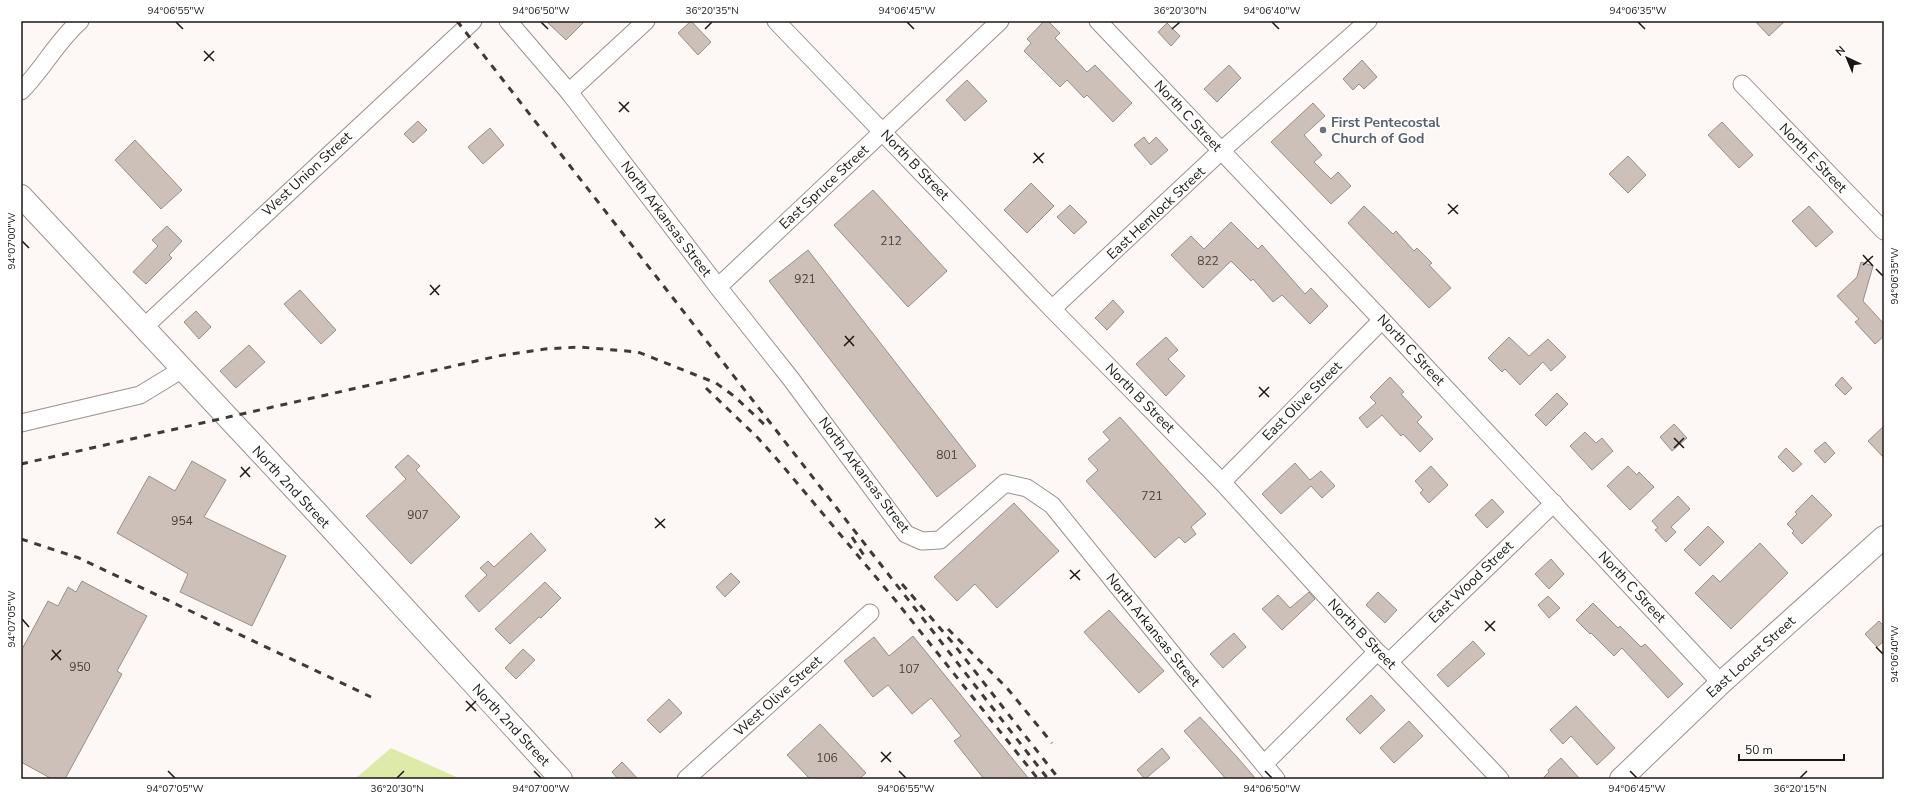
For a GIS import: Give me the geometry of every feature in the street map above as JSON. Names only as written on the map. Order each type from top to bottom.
[{"type":"main road","name":"North 2nd Street","points":[[21,196],[561,779]]},
{"type":"main road","name":"East Locust Street","points":[[1621,779],[1721,682],[1884,537]]},
{"type":"street","points":[[21,91],[34,78],[69,31],[80,21]]},
{"type":"street","name":"West Union Street","points":[[143,328],[473,21]]},
{"type":"street","name":"North Arkansas Street","points":[[508,21],[569,92],[718,287],[791,379],[906,534],[922,541],[940,540],[1005,483],[1027,488],[1052,505],[1183,668],[1276,779]]},
{"type":"street","points":[[569,92],[646,21]]},
{"type":"street","name":"North B Street","points":[[776,21],[1052,309],[1222,482],[1383,657],[1500,779]]},
{"type":"street","name":"East Spruce Street","points":[[718,287],[1000,21]]},
{"type":"street","name":"North C Street","points":[[1098,21],[1382,320],[1721,682]]},
{"type":"street","name":"East Hemlock Street","points":[[1052,309],[1221,151],[1368,21]]},
{"type":"street","name":"North E Street","points":[[1742,84],[1884,231]]},
{"type":"street","name":"East Olive Street","points":[[1222,482],[1382,320]]},
{"type":"street","points":[[21,423],[140,395],[181,370]]},
{"type":"street","name":"East Wood Street","points":[[1264,764],[1554,503]]},
{"type":"street","name":"West Olive Street","points":[[686,779],[870,613]]},
{"type":"green space","points":[[391,748],[461,779],[355,779]]},
{"type":"building","points":[[546,21],[585,21],[566,40]]},
{"type":"building","points":[[691,21],[711,42],[698,55],[678,33]]},
{"type":"building","points":[[1044,21],[1048,21],[1060,33],[1055,38],[1087,72],[1095,65],[1132,103],[1113,122],[1087,95],[1084,98],[1067,80],[1060,87],[1024,51],[1031,43],[1027,39]]},
{"type":"building","points":[[1755,21],[1785,21],[1769,36]]},
{"type":"building","points":[[1167,23],[1180,36],[1171,46],[1158,32]]},
{"type":"building","points":[[1362,60],[1377,77],[1364,89],[1359,84],[1353,90],[1343,79]]},
{"type":"building","points":[[1229,65],[1241,78],[1217,102],[1204,89]]},
{"type":"building","points":[[967,80],[987,101],[965,121],[946,100]]},
{"type":"building","points":[[1313,103],[1325,116],[1304,135],[1322,155],[1314,162],[1331,179],[1338,172],[1351,186],[1331,204],[1271,142]]},
{"type":"building","points":[[418,121],[427,130],[413,143],[404,134]]},
{"type":"building","points":[[1722,122],[1753,155],[1739,168],[1708,135]]},
{"type":"building","points":[[490,128],[504,145],[483,164],[468,147]]},
{"type":"building","points":[[1144,137],[1149,144],[1156,137],[1168,150],[1151,165],[1134,145]]},
{"type":"building","points":[[135,140],[182,190],[161,209],[115,160]]},
{"type":"building","points":[[1628,156],[1646,175],[1628,193],[1609,174]]},
{"type":"building","points":[[1031,183],[1054,206],[1027,233],[1004,210]]},
{"type":"building","points":[[873,190],[947,271],[908,307],[834,225]]},
{"type":"building","points":[[1070,205],[1087,222],[1074,234],[1057,217]]},
{"type":"building","points":[[1364,206],[1393,234],[1396,231],[1414,251],[1417,248],[1432,263],[1429,265],[1451,288],[1429,308],[1348,223]]},
{"type":"building","points":[[1809,206],[1833,232],[1816,247],[1792,221]]},
{"type":"building","points":[[1231,222],[1258,249],[1262,245],[1305,294],[1311,288],[1328,306],[1310,324],[1282,295],[1273,302],[1253,279],[1251,281],[1231,261],[1203,288],[1171,255],[1191,236],[1204,249]]},
{"type":"building","points":[[167,226],[182,241],[169,255],[172,258],[146,284],[133,272],[158,246],[152,240]]},
{"type":"building","points":[[808,250],[976,466],[937,497],[769,281]]},
{"type":"building","points":[[1861,262],[1873,266],[1863,301],[1884,324],[1884,336],[1875,344],[1855,322],[1859,319],[1837,296],[1857,277]]},
{"type":"building","points":[[300,290],[336,330],[321,344],[284,304]]},
{"type":"building","points":[[1113,300],[1124,312],[1107,330],[1095,318]]},
{"type":"building","points":[[196,311],[211,327],[199,339],[184,322]]},
{"type":"building","points":[[1166,337],[1178,350],[1168,359],[1185,376],[1166,396],[1136,364]]},
{"type":"building","points":[[1509,337],[1529,356],[1548,339],[1566,357],[1551,371],[1543,362],[1520,385],[1505,369],[1502,372],[1488,358]]},
{"type":"building","points":[[249,345],[265,362],[236,388],[220,371]]},
{"type":"building","points":[[1390,377],[1404,392],[1401,394],[1422,417],[1417,422],[1433,439],[1420,452],[1403,434],[1401,436],[1382,415],[1367,428],[1359,418],[1376,403],[1370,397]]},
{"type":"building","points":[[1842,377],[1852,388],[1845,395],[1835,385]]},
{"type":"building","points":[[1557,393],[1568,404],[1546,426],[1535,415]]},
{"type":"building","points":[[1120,417],[1206,514],[1191,527],[1196,534],[1185,543],[1179,537],[1155,558],[1086,481],[1098,470],[1088,459],[1110,440],[1103,432]]},
{"type":"building","points":[[1674,424],[1687,438],[1672,451],[1660,437]]},
{"type":"building","points":[[1884,426],[1884,458],[1868,441]]},
{"type":"building","points":[[1585,432],[1596,443],[1602,438],[1613,451],[1592,470],[1570,446]]},
{"type":"building","points":[[1825,442],[1835,453],[1825,463],[1814,451]]},
{"type":"building","points":[[1786,448],[1802,464],[1793,472],[1778,457]]},
{"type":"building","points":[[408,455],[420,466],[416,470],[460,517],[411,564],[366,516],[406,479],[395,467]]},
{"type":"building","points":[[192,461],[226,480],[204,517],[286,556],[252,626],[180,592],[188,574],[117,533],[149,476],[175,491]]},
{"type":"building","points":[[1295,463],[1310,480],[1321,471],[1335,486],[1322,498],[1311,486],[1281,514],[1262,494]]},
{"type":"building","points":[[1431,466],[1448,485],[1429,503],[1420,493],[1423,490],[1415,481]]},
{"type":"building","points":[[1628,466],[1637,475],[1639,472],[1654,487],[1630,510],[1607,486]]},
{"type":"building","points":[[1812,495],[1832,515],[1802,544],[1792,533],[1794,531],[1787,524],[1797,514],[1795,512]]},
{"type":"building","points":[[1678,496],[1690,509],[1671,527],[1676,532],[1666,542],[1655,530],[1658,528],[1652,521]]},
{"type":"building","points":[[1492,499],[1504,512],[1487,528],[1475,515]]},
{"type":"building","points":[[1014,503],[1059,551],[997,608],[975,584],[957,601],[934,577]]},
{"type":"building","points":[[1708,526],[1724,542],[1700,566],[1684,550]]},
{"type":"building","points":[[531,533],[546,550],[479,612],[465,596],[487,575],[480,568],[488,561],[494,567]]},
{"type":"building","points":[[1760,543],[1788,573],[1731,629],[1695,593],[1713,575],[1720,582]]},
{"type":"building","points":[[1551,559],[1564,574],[1549,589],[1535,574]]},
{"type":"building","points":[[731,573],[740,582],[725,597],[716,587]]},
{"type":"building","points":[[82,581],[147,616],[117,671],[122,674],[65,779],[52,779],[21,762],[21,651],[48,601],[58,606],[68,587],[76,592]]},
{"type":"building","points":[[545,582],[561,598],[541,618],[539,617],[510,644],[495,629]]},
{"type":"building","points":[[1309,592],[1315,599],[1282,630],[1262,609],[1278,595],[1290,608]]},
{"type":"building","points":[[1378,592],[1397,610],[1385,623],[1366,605]]},
{"type":"building","points":[[1548,596],[1560,608],[1549,618],[1538,605]]},
{"type":"building","points":[[1593,603],[1618,628],[1620,626],[1641,647],[1645,644],[1683,684],[1668,698],[1622,648],[1614,656],[1576,620]]},
{"type":"building","points":[[1109,610],[1164,671],[1139,693],[1084,632]]},
{"type":"building","points":[[1879,621],[1884,626],[1884,641],[1877,647],[1865,634]]},
{"type":"building","points":[[1234,633],[1246,647],[1223,668],[1210,654]]},
{"type":"building","points":[[913,636],[1029,779],[984,779],[954,741],[961,736],[931,698],[912,714],[888,685],[873,697],[844,661],[874,637],[889,656]]},
{"type":"building","points":[[1473,641],[1485,654],[1448,687],[1437,675]]},
{"type":"building","points":[[523,649],[535,660],[516,679],[505,668]]},
{"type":"building","points":[[1371,695],[1385,710],[1360,734],[1346,719]]},
{"type":"building","points":[[669,699],[682,713],[660,733],[647,720]]},
{"type":"building","points":[[1576,706],[1615,748],[1597,765],[1571,736],[1563,744],[1550,730]]},
{"type":"building","points":[[1200,717],[1256,779],[1226,779],[1184,731]]},
{"type":"building","points":[[1409,721],[1423,736],[1394,763],[1380,748]]},
{"type":"building","points":[[820,724],[866,773],[859,779],[810,779],[787,755]]},
{"type":"building","points":[[1162,748],[1170,758],[1145,779],[1137,770]]},
{"type":"building","points":[[1561,758],[1580,779],[1542,779],[1549,772],[1548,770]]},
{"type":"building","points":[[622,762],[638,779],[618,779],[612,772]]},
{"type":"railway","points":[[457,21],[1048,779]]},
{"type":"railway","points":[[21,464],[498,356],[545,349],[579,347],[638,352],[716,383],[734,396],[766,426]]},
{"type":"railway","points":[[706,388],[758,438],[782,465],[896,601],[1038,779]]},
{"type":"railway","points":[[852,537],[867,560]]},
{"type":"railway","points":[[21,539],[79,558],[371,697]]},
{"type":"railway","points":[[902,584],[952,642],[1059,779]]},
{"type":"railway","points":[[948,629],[1007,688],[1052,743]]},
{"type":"place","name":"First Pentecostal Church of God","points":[[1323,130]]}]
